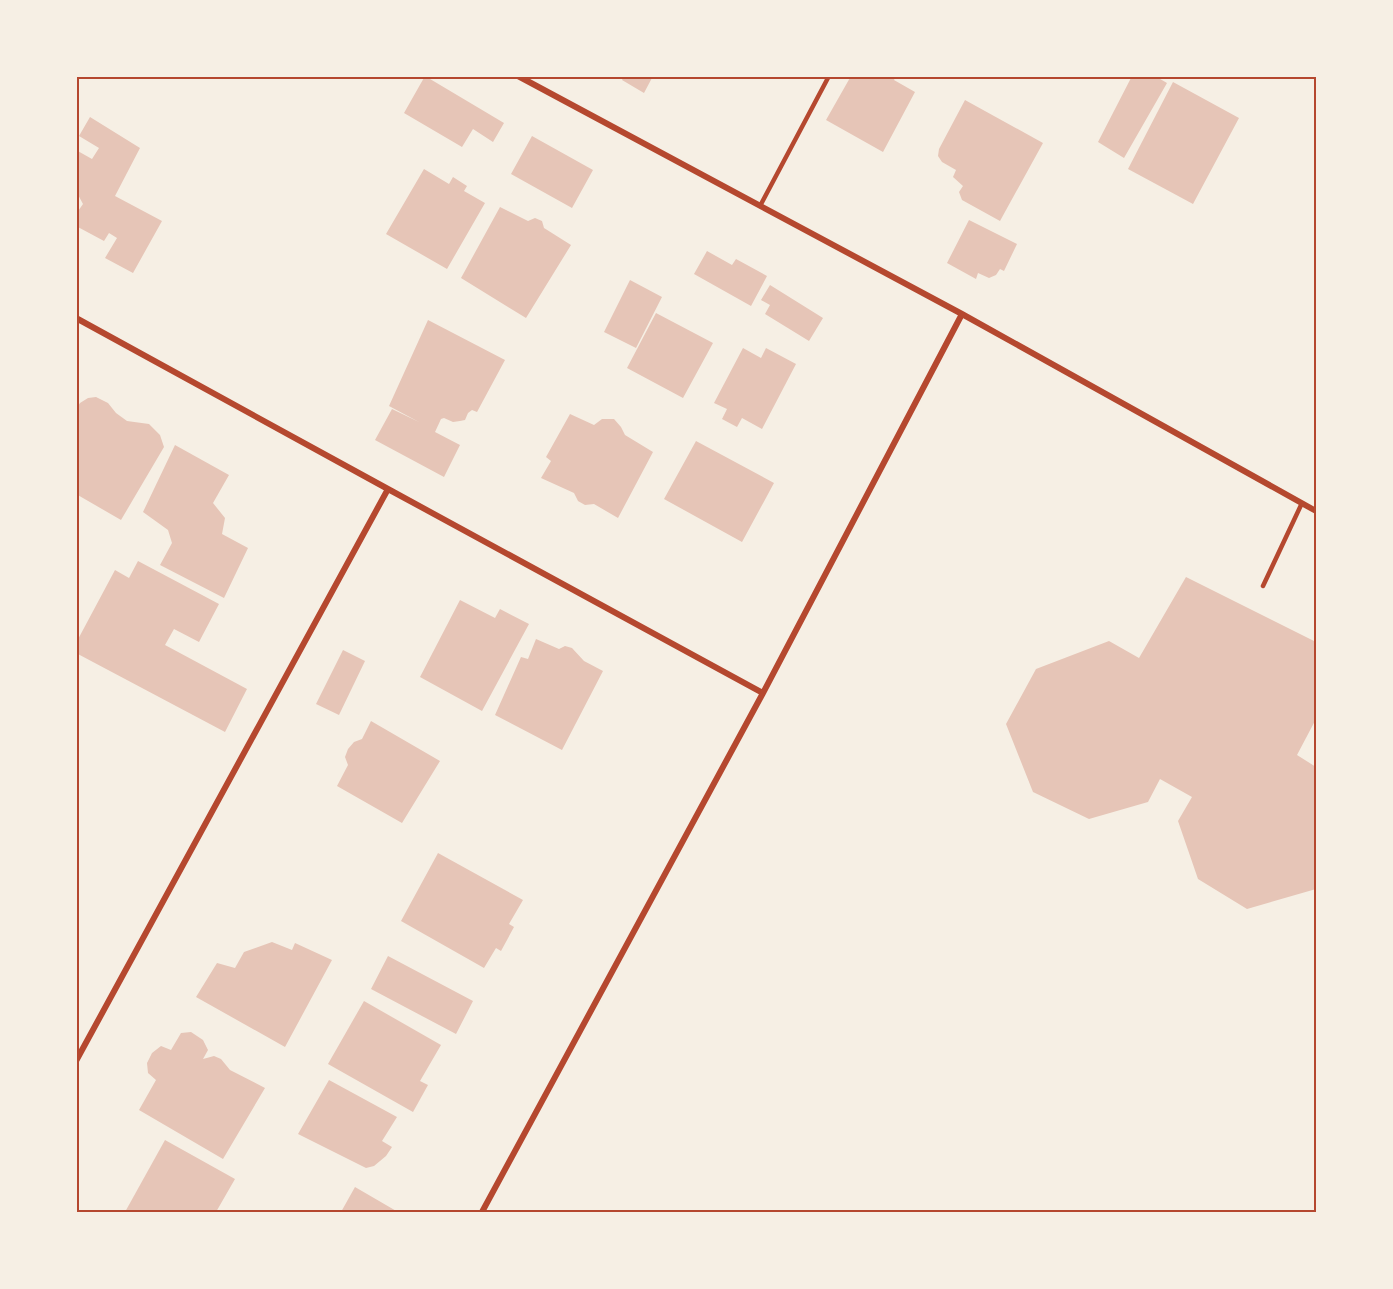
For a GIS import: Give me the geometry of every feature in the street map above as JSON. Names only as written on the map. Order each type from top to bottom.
[{"type":"street","points":[[518,76],[962,314],[1317,511]]},
{"type":"street","points":[[482,1212],[764,693],[962,314]]},
{"type":"street","points":[[76,318],[764,693]]},
{"type":"street","points":[[76,1061],[388,489]]},
{"type":"lane","points":[[760,206],[829,76]]},
{"type":"lane","points":[[1263,586],[1302,502]]},
{"type":"building","points":[[425,76],[504,123],[493,142],[473,129],[462,147],[404,113]]},
{"type":"building","points":[[624,76],[653,76],[644,93],[622,80]]},
{"type":"building","points":[[851,76],[896,76],[894,80],[915,92],[883,152],[826,120]]},
{"type":"building","points":[[1132,76],[1155,76],[1167,83],[1124,158],[1098,142]]},
{"type":"building","points":[[1173,82],[1239,118],[1193,204],[1128,169]]},
{"type":"building","points":[[965,100],[1043,143],[1000,221],[962,200],[959,192],[963,186],[953,177],[956,170],[942,162],[938,156],[939,149]]},
{"type":"building","points":[[90,117],[140,148],[115,196],[162,221],[133,273],[105,258],[117,238],[109,233],[104,241],[76,226],[76,214],[83,204],[76,191],[76,150],[92,159],[99,148],[79,136]]},
{"type":"building","points":[[532,136],[593,170],[572,208],[511,174]]},
{"type":"building","points":[[424,169],[449,184],[453,177],[467,186],[464,191],[485,203],[447,269],[386,234]]},
{"type":"building","points":[[500,207],[528,221],[535,218],[542,221],[544,228],[571,245],[526,318],[461,278]]},
{"type":"building","points":[[969,220],[1017,244],[1004,271],[1000,269],[996,275],[989,278],[978,273],[976,279],[947,263]]},
{"type":"building","points":[[707,251],[732,265],[736,259],[767,276],[751,306],[694,274]]},
{"type":"building","points":[[630,280],[662,297],[636,348],[604,332]]},
{"type":"building","points":[[770,285],[823,318],[809,341],[765,314],[770,305],[761,300]]},
{"type":"building","points":[[656,313],[713,343],[683,398],[627,368]]},
{"type":"building","points":[[428,320],[505,360],[477,412],[472,410],[465,420],[460,421],[441,419],[435,432],[460,445],[444,477],[375,440],[392,409],[419,422],[389,406]]},
{"type":"building","points":[[743,348],[761,358],[766,348],[796,364],[762,429],[742,418],[737,427],[722,419],[727,409],[714,403]]},
{"type":"building","points":[[96,397],[108,403],[127,421],[149,424],[160,435],[164,447],[121,520],[76,494],[76,409],[88,398]]},
{"type":"building","points":[[570,414],[594,425],[602,419],[614,419],[625,435],[653,452],[618,518],[594,504],[585,505],[578,501],[574,493],[541,478],[551,461],[546,457]]},
{"type":"building","points":[[696,441],[774,483],[742,542],[664,499]]},
{"type":"building","points":[[175,445],[229,475],[213,503],[225,518],[222,534],[248,548],[224,598],[160,565],[172,543],[168,530],[143,512]]},
{"type":"building","points":[[138,561],[219,604],[199,642],[174,629],[165,645],[247,689],[225,732],[76,653],[76,643],[115,570],[129,578]]},
{"type":"building","points":[[1186,577],[1316,642],[1316,719],[1297,755],[1316,767],[1316,889],[1247,909],[1198,879],[1178,821],[1192,797],[1160,779],[1148,802],[1089,819],[1033,792],[1006,724],[1036,669],[1109,641],[1139,658]]},
{"type":"building","points":[[460,600],[495,618],[500,609],[529,624],[482,711],[420,677]]},
{"type":"building","points":[[536,639],[559,649],[565,646],[572,648],[584,661],[603,671],[562,750],[495,715],[521,657],[528,659]]},
{"type":"building","points":[[343,650],[365,661],[339,715],[316,704]]},
{"type":"building","points":[[371,721],[440,761],[402,823],[337,786],[348,765],[345,757],[348,749],[354,742],[362,739]]},
{"type":"building","points":[[438,853],[523,900],[509,924],[514,927],[501,951],[496,948],[484,968],[401,921]]},
{"type":"building","points":[[272,942],[292,950],[295,943],[332,960],[285,1047],[196,997],[217,963],[235,968],[244,952]]},
{"type":"building","points":[[388,956],[473,1001],[456,1034],[371,989]]},
{"type":"building","points":[[364,1001],[441,1045],[420,1081],[428,1085],[413,1112],[328,1064]]},
{"type":"building","points":[[191,1032],[203,1040],[208,1050],[203,1059],[214,1056],[221,1059],[230,1070],[265,1088],[223,1159],[139,1110],[156,1080],[148,1073],[147,1063],[152,1053],[161,1046],[171,1050],[181,1033]]},
{"type":"building","points":[[329,1080],[397,1117],[382,1141],[392,1147],[386,1156],[374,1166],[366,1168],[298,1134]]},
{"type":"building","points":[[165,1140],[235,1179],[216,1212],[125,1212]]},
{"type":"building","points":[[355,1187],[398,1212],[341,1212]]}]
